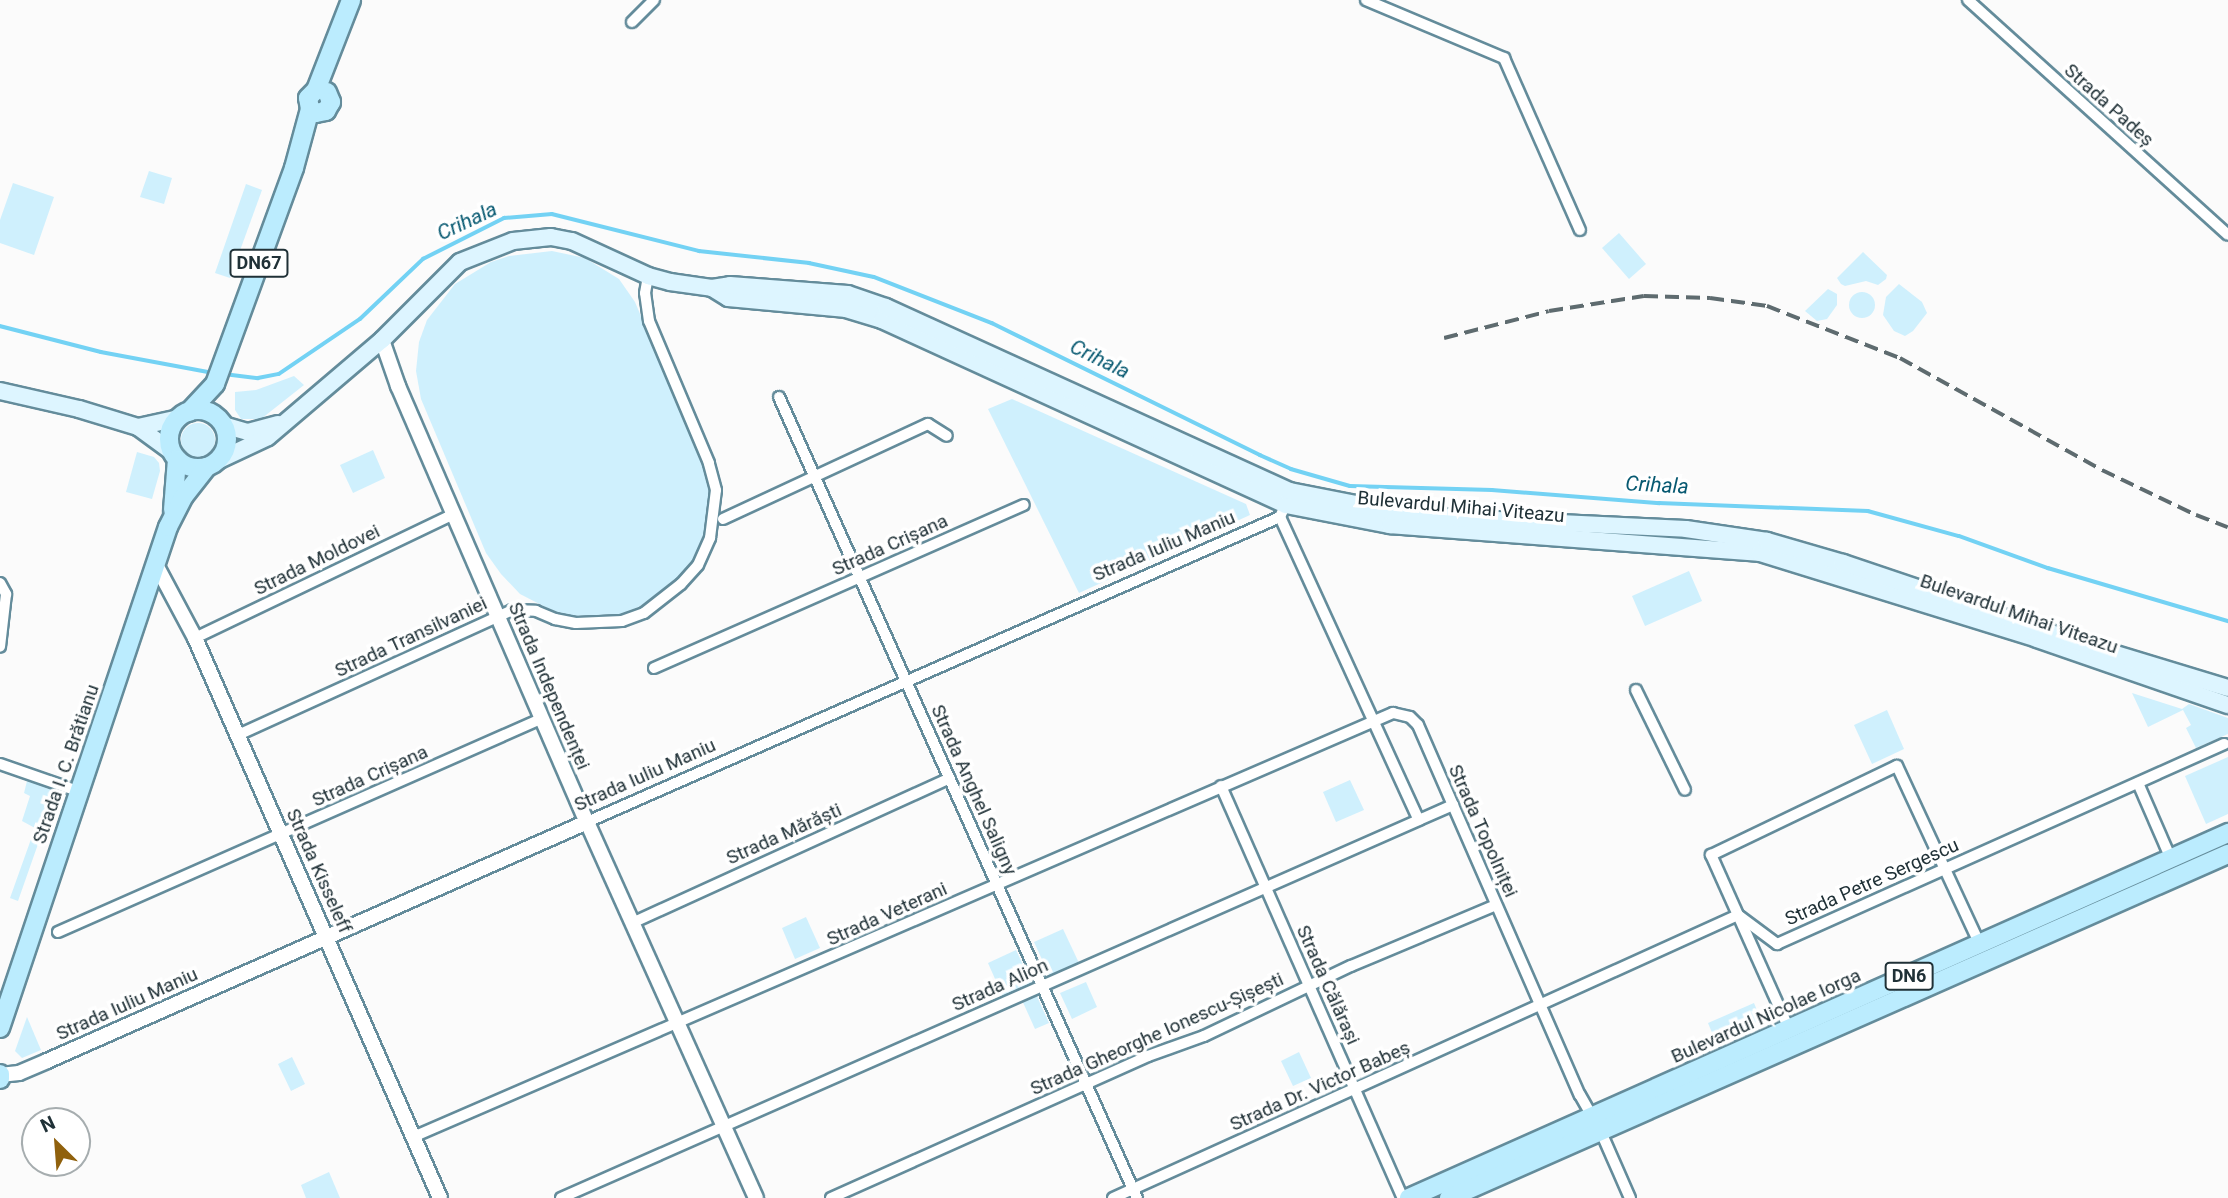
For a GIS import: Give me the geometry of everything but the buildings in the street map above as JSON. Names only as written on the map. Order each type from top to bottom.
[{"type":"main road","name":"DN67","points":[[215,384],[315,111],[330,105],[321,91],[350,3]]},
{"type":"main road","name":"Bulevardul Mihai Viteazu","points":[[212,464],[263,441],[382,340],[460,262],[513,241],[551,237],[572,241],[648,275],[712,288],[730,285],[848,294],[887,307],[1285,504],[1390,525],[1676,528],[1743,537],[1843,563],[1897,588],[2093,653],[2228,705]]},
{"type":"main road","points":[[174,455],[170,434],[184,415],[215,384]]},
{"type":"main road","points":[[0,391],[138,427],[191,467],[212,464],[226,444],[215,384]]},
{"type":"main road","points":[[138,427],[206,412],[222,423]]},
{"type":"main road","name":"Bulevardul Mihai Viteazu","points":[[222,423],[248,432],[281,423]]},
{"type":"main road","name":"Strada I. C. Brătianu","points":[[173,513],[174,455]]},
{"type":"main road","name":"Strada I. C. Brătianu","points":[[0,1028],[173,513],[212,464]]},
{"type":"main road","name":"Bulevardul Mihai Viteazu","points":[[2093,653],[2228,688]]},
{"type":"main road","name":"Bulevardul Nicolae Iorga","points":[[1595,1125],[1789,1029],[2228,833]]},
{"type":"main road","name":"Bulevardul Nicolae Iorga","points":[[1595,1125],[2228,854]]},
{"type":"main road","name":"DN6","points":[[1409,1198],[1595,1125]]},
{"type":"main road","name":"DN6","points":[[1449,1198],[1595,1125]]},
{"type":"street","points":[[632,22],[654,0]]},
{"type":"street","points":[[1366,0],[1504,58],[1580,230]]},
{"type":"street","name":"Strada Padeș","points":[[1968,0],[2228,235]]},
{"type":"street","name":"Strada Transilvaniei","points":[[238,735],[498,616],[524,609],[576,623],[622,621],[644,613],[673,592],[698,565],[710,538],[716,490],[709,463],[649,321],[645,293],[648,275]]},
{"type":"street","name":"Strada Independenței","points":[[382,340],[398,386],[587,822],[756,1198]]},
{"type":"street","name":"Strada Anghel Saligny","points":[[779,397],[1135,1194]]},
{"type":"street","points":[[723,519],[928,424],[947,436]]},
{"type":"street","points":[[1285,504],[1374,720],[1419,820]]},
{"type":"street","name":"Strada Iuliu Maniu","points":[[0,1076],[19,1073],[587,822],[906,680],[1285,504]]},
{"type":"street","name":"Strada Crișana","points":[[654,668],[1024,505]]},
{"type":"street","name":"Strada Moldovei","points":[[195,638],[454,514]]},
{"type":"street","name":"Strada Kisseleff","points":[[155,563],[195,638],[440,1198]]},
{"type":"street","points":[[0,583],[6,594],[0,647]]},
{"type":"street","points":[[1636,690],[1685,790]]},
{"type":"street","name":"Strada Topolniței","points":[[1374,720],[1393,713],[1410,717],[1418,725],[1496,905],[1630,1198]]},
{"type":"street","name":"Strada Crișana","points":[[58,932],[543,718]]},
{"type":"street","name":"Strada Veterani","points":[[413,1137],[678,1025],[1374,720]]},
{"type":"street","name":"Strada Petre Sergescu","points":[[1738,915],[1777,944],[2224,744]]},
{"type":"street","points":[[0,764],[78,791]]},
{"type":"street","points":[[1789,1029],[1712,855],[1897,766],[1980,945]]},
{"type":"street","name":"Strada Mărăști","points":[[632,923],[950,778]]},
{"type":"street","points":[[2138,783],[2171,859]]},
{"type":"street","name":"Strada Călărași","points":[[1221,786],[1403,1198]]},
{"type":"street","name":"Strada Alion","points":[[561,1198],[1453,805]]},
{"type":"street","name":"Strada Gheorghe Ionescu-Șișești","points":[[831,1198],[1086,1084],[1204,1036],[1496,905]]},
{"type":"street","points":[[1541,1003],[1738,915]]},
{"type":"street","name":"Strada Dr. Victor Babeș","points":[[1113,1198],[1135,1194],[1541,1003]]},
{"type":"shaded area","points":[[149,171],[172,178],[164,204],[140,197]]},
{"type":"shaded area","points":[[13,183],[54,197],[34,255],[0,243],[0,220]]},
{"type":"shaded area","points":[[246,184],[262,190],[230,278],[215,273]]},
{"type":"shaded area","points":[[1619,233],[1646,264],[1629,279],[1602,248]]},
{"type":"shaded area","points":[[552,251],[585,258],[619,279],[635,302],[707,473],[710,498],[708,524],[691,564],[655,600],[622,614],[575,616],[553,611],[520,594],[501,574],[486,553],[421,399],[416,371],[419,342],[427,320],[455,284],[491,262],[509,256]]},
{"type":"shaded area","points":[[1863,252],[1887,275],[1886,279],[1878,285],[1866,281],[1845,286],[1841,284],[1837,278]]},
{"type":"shaded area","points":[[1899,284],[1922,302],[1927,313],[1913,331],[1905,336],[1894,331],[1883,315],[1886,297]]},
{"type":"shaded area","points":[[1828,289],[1837,294],[1837,305],[1827,319],[1817,321],[1805,311]]},
{"type":"shaded area","points":[[1862,292],[1871,296],[1875,305],[1871,314],[1862,318],[1853,314],[1849,305],[1853,296]]},
{"type":"shaded area","points":[[294,376],[304,385],[261,419],[241,419],[235,410],[235,392],[256,390]]},
{"type":"shaded area","points":[[1012,399],[1246,504],[1250,515],[1079,593],[988,409]]},
{"type":"shaded area","points":[[198,423],[210,428],[215,440],[210,452],[198,457],[186,452],[181,440],[186,428]]},
{"type":"shaded area","points":[[373,450],[385,478],[353,493],[340,465]]},
{"type":"shaded area","points":[[137,452],[154,457],[159,463],[160,471],[152,499],[126,492]]},
{"type":"shaded area","points":[[1689,571],[1702,601],[1645,626],[1632,596]]},
{"type":"shaded area","points":[[2132,693],[2182,709],[2189,704],[2228,718],[2228,734],[2196,748],[2186,728],[2191,725],[2183,710],[2148,727]]},
{"type":"shaded area","points":[[1887,710],[1904,749],[1872,764],[1854,725]]},
{"type":"shaded area","points":[[2228,757],[2228,814],[2206,824],[2185,776]]},
{"type":"shaded area","points":[[1350,780],[1364,810],[1336,822],[1323,792]]},
{"type":"shaded area","points":[[27,781],[57,790],[18,901],[10,898],[35,828],[22,821],[30,796],[24,793]]},
{"type":"shaded area","points":[[806,917],[820,948],[795,959],[782,928]]},
{"type":"shaded area","points":[[1063,929],[1079,963],[1050,977],[1034,942]]},
{"type":"shaded area","points":[[1016,950],[1032,984],[1003,997],[988,963]]},
{"type":"shaded area","points":[[1086,982],[1097,1007],[1072,1019],[1060,993]]},
{"type":"shaded area","points":[[1035,992],[1049,1023],[1035,1029],[1021,998]]},
{"type":"shaded area","points":[[1754,1003],[1761,1020],[1715,1040],[1708,1023]]},
{"type":"shaded area","points":[[27,1017],[41,1050],[22,1058],[15,1051]]},
{"type":"shaded area","points":[[1299,1052],[1311,1078],[1293,1086],[1281,1061]]},
{"type":"shaded area","points":[[292,1057],[305,1084],[291,1091],[278,1064]]},
{"type":"shaded area","points":[[329,1172],[340,1198],[306,1198],[301,1185]]},
{"type":"waterway","name":"Crihala","points":[[224,374],[258,378],[279,374],[360,319],[423,259],[504,218],[552,214],[699,251],[809,263],[874,277],[992,323],[1291,469],[1350,486],[1492,490],[1659,503],[1868,511],[1959,536],[2048,568],[2228,621]]},
{"type":"waterway","name":"Crihala","points":[[0,326],[101,352],[213,373]]},
{"type":"railway","points":[[1444,338],[1549,311],[1644,296],[1710,298],[1767,306],[1900,358],[2102,470],[2196,515],[2228,527]]}]
